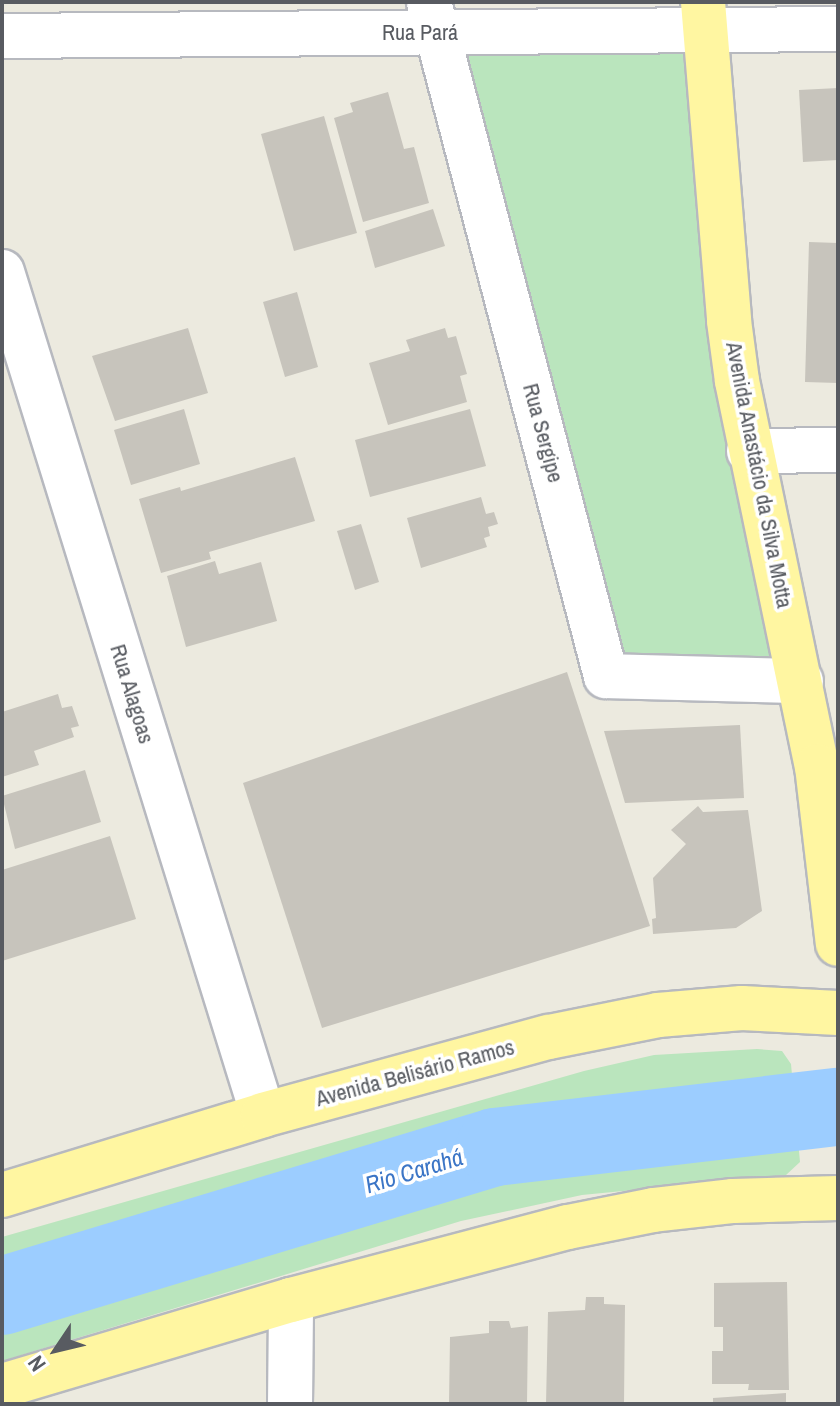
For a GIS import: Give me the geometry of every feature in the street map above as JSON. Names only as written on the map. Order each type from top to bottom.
[{"type":"main road","name":"Avenida Anastácio da Silva Motta","points":[[704,16],[729,321],[749,451],[801,681],[826,829],[838,944]]},
{"type":"main road","name":"Avenida Belisário Ramos","points":[[2,1195],[263,1115],[549,1037],[658,1015],[742,1008],[838,1013]]},
{"type":"main road","points":[[2,1386],[472,1249],[639,1213],[733,1201],[838,1198]]},
{"type":"street","name":"Rua Pará","points":[[2,36],[433,17],[704,16],[838,29]]},
{"type":"street","name":"Rua Sergipe","points":[[433,17],[606,676],[801,681]]},
{"type":"street","name":"Rua Alagoas","points":[[2,272],[263,1115]]},
{"type":"street","points":[[749,451],[838,450]]},
{"type":"street","points":[[290,1404],[291,1300]]},
{"type":"green space","points":[[698,40],[790,668],[616,661],[450,41]]},
{"type":"green space","points":[[757,1049],[782,1051],[791,1064],[800,1162],[786,1175],[582,1195],[461,1221],[2,1361],[2,1237],[584,1071],[654,1055]]},
{"type":"building","points":[[838,88],[838,160],[803,162],[799,90]]},
{"type":"building","points":[[388,92],[404,149],[414,147],[429,203],[363,222],[334,118],[353,112],[350,103]]},
{"type":"building","points":[[324,116],[357,233],[294,251],[261,134]]},
{"type":"building","points":[[433,209],[445,246],[375,268],[365,231]]},
{"type":"building","points":[[809,242],[838,243],[838,383],[805,382]]},
{"type":"building","points":[[297,292],[318,367],[285,377],[263,302]]},
{"type":"building","points":[[188,328],[208,393],[115,421],[92,356]]},
{"type":"building","points":[[445,328],[448,338],[456,336],[467,374],[460,376],[467,402],[388,425],[369,363],[410,351],[406,340]]},
{"type":"building","points":[[184,409],[200,464],[131,485],[114,430]]},
{"type":"building","points":[[470,409],[486,466],[370,497],[355,440]]},
{"type":"building","points":[[295,457],[315,521],[209,552],[211,559],[161,573],[139,499],[180,487],[181,491]]},
{"type":"building","points":[[481,497],[486,514],[494,512],[498,524],[488,527],[490,536],[484,538],[487,547],[421,568],[407,518]]},
{"type":"building","points":[[361,524],[379,582],[355,590],[337,531]]},
{"type":"building","points":[[215,561],[219,574],[261,562],[277,621],[186,647],[167,576]]},
{"type":"building","points":[[567,672],[650,926],[322,1028],[243,783]]},
{"type":"building","points":[[58,694],[62,708],[72,706],[79,726],[71,728],[74,737],[34,751],[39,765],[2,777],[2,712]]},
{"type":"building","points":[[740,725],[744,798],[625,803],[604,731]]},
{"type":"building","points":[[85,770],[101,822],[15,849],[2,796]]},
{"type":"building","points":[[698,806],[703,812],[748,810],[762,911],[736,928],[653,934],[652,919],[656,918],[653,878],[686,844],[671,830]]},
{"type":"building","points":[[110,836],[136,919],[2,961],[2,870]]},
{"type":"building","points":[[787,1282],[789,1390],[748,1390],[749,1384],[712,1384],[712,1351],[723,1351],[723,1327],[714,1327],[714,1283]]},
{"type":"building","points":[[586,1297],[604,1297],[604,1304],[625,1305],[624,1404],[546,1404],[548,1312],[585,1310]]},
{"type":"building","points":[[489,1321],[509,1321],[511,1328],[528,1326],[527,1404],[449,1404],[450,1337],[489,1333]]},
{"type":"building","points":[[786,1393],[786,1404],[713,1404],[713,1398]]},
{"type":"waterway","name":"Rio Carahá","points":[[2,1296],[495,1147],[838,1107]]}]
